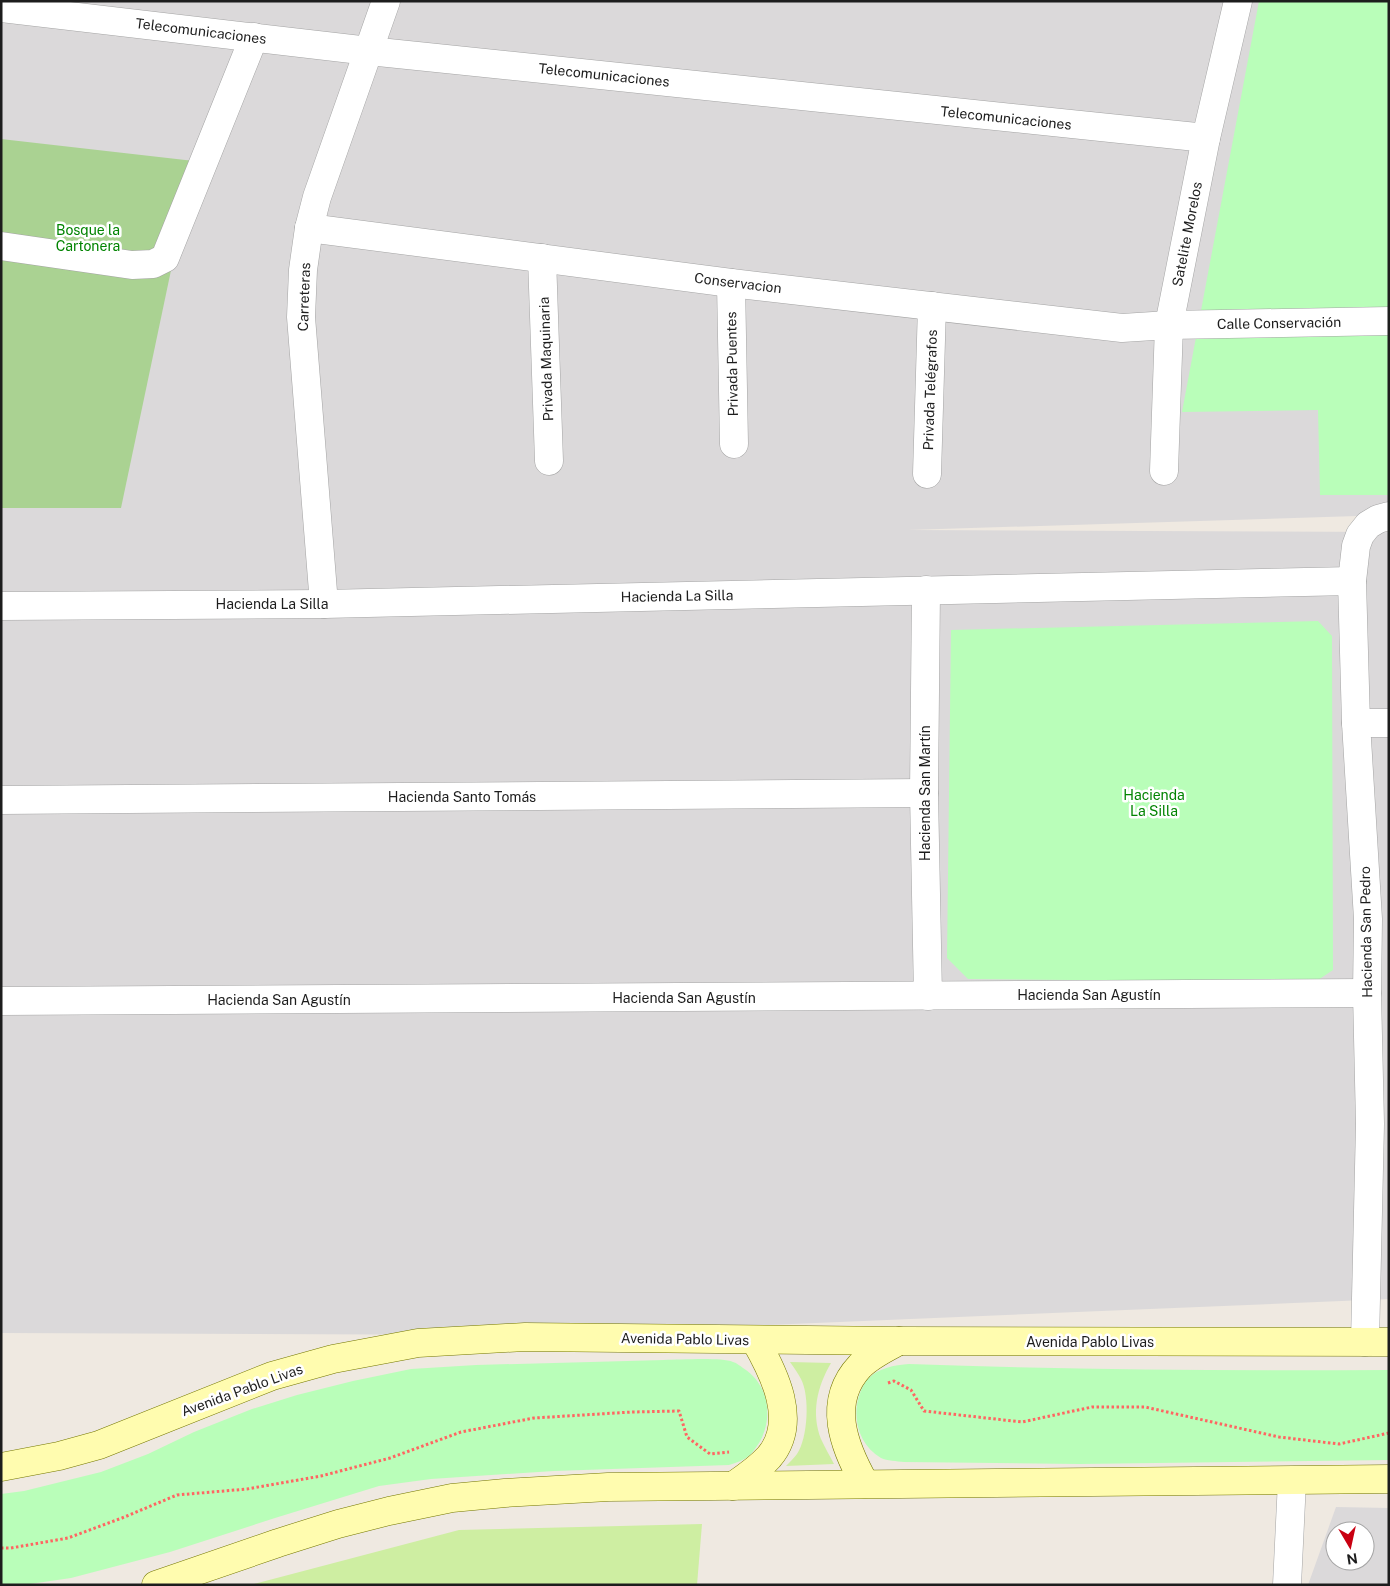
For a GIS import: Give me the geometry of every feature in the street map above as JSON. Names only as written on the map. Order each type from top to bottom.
[{"type":"main road","name":"Avenida Pablo Livas","points":[[1,1467],[59,1456],[99,1445],[272,1376],[333,1359],[418,1343],[525,1337],[899,1341],[1377,1342]]},
{"type":"main road","points":[[733,1486],[757,1469],[770,1455],[779,1440],[782,1428],[783,1414],[779,1392],[766,1359],[755,1340]]},
{"type":"main road","points":[[865,1484],[848,1452],[843,1434],[840,1414],[842,1397],[852,1377],[861,1365],[874,1355],[899,1341]]},
{"type":"main road","points":[[156,1585],[338,1524],[452,1498],[505,1493],[592,1488],[1389,1480]]},
{"type":"street","name":"Carreteras","points":[[324,604],[301,317],[303,270],[309,228],[317,197],[386,1]]},
{"type":"street","name":"Satelite Morelos","points":[[1164,471],[1169,325],[1206,138],[1238,1]]},
{"type":"street","name":"Telecomunicaciones","points":[[1,8],[369,51],[1206,138]]},
{"type":"street","points":[[1,246],[132,265],[153,264],[165,258],[254,37]]},
{"type":"street","name":"Conservacion","points":[[309,228],[731,283],[1122,328],[1169,325]]},
{"type":"street","name":"Privada Maquinaria","points":[[542,258],[550,461]]},
{"type":"street","name":"Privada Puentes","points":[[731,283],[734,444]]},
{"type":"street","name":"Privada Telégrafos","points":[[927,474],[932,306]]},
{"type":"street","name":"Calle Conservación","points":[[1169,325],[1389,321]]},
{"type":"street","name":"Hacienda San Pedro","points":[[1377,1342],[1380,1124],[1367,993],[1378,919],[1356,723],[1352,580],[1356,546],[1360,535],[1378,521]]},
{"type":"street","name":"Hacienda La Silla","points":[[1,606],[324,604],[1352,580]]},
{"type":"street","name":"Hacienda San Martín","points":[[926,590],[924,793],[928,996]]},
{"type":"street","points":[[1356,723],[1389,723]]},
{"type":"street","name":"Hacienda Santo Tomás","points":[[1,800],[924,793]]},
{"type":"street","name":"Hacienda San Agustín","points":[[1,1001],[1367,993]]},
{"type":"street","points":[[1287,1585],[1292,1481]]},
{"type":"path","points":[[887,1384],[894,1381],[911,1390],[924,1411],[1022,1422],[1092,1407],[1145,1407],[1279,1437],[1339,1444],[1389,1434]]},
{"type":"path","points":[[1,1548],[68,1538],[177,1495],[247,1489],[321,1476],[390,1458],[461,1432],[534,1418],[678,1411],[687,1437],[710,1454],[735,1451]]},
{"type":"shaded area","points":[[1,1],[1389,1],[1389,515],[908,530],[1389,532],[1389,1299],[526,1335],[1,1333]]},
{"type":"shaded area","points":[[1336,1507],[1389,1508],[1389,1585],[1308,1585],[1325,1538],[1325,1571],[1375,1571],[1375,1521],[1331,1521]]},
{"type":"green space","points":[[1259,1],[1389,1],[1389,495],[1320,495],[1318,410],[1182,412]]},
{"type":"green space","name":"Bosque la Cartonera","points":[[1,139],[194,161],[121,508],[1,508]]},
{"type":"green space","name":"Hacienda La Silla","points":[[1318,621],[1332,636],[1333,970],[1315,982],[968,979],[947,958],[951,630]]},
{"type":"green space","points":[[710,1359],[734,1362],[752,1375],[759,1383],[766,1402],[766,1423],[759,1443],[750,1455],[729,1465],[554,1471],[431,1479],[379,1486],[170,1552],[71,1578],[23,1585],[1,1585],[1,1494],[24,1491],[101,1472],[252,1409],[297,1395],[411,1369],[476,1365]]},
{"type":"green space","points":[[790,1362],[831,1363],[819,1391],[816,1420],[821,1439],[834,1464],[786,1466],[801,1447],[804,1438],[807,1406],[804,1386]]},
{"type":"green space","points":[[909,1364],[1149,1370],[1389,1370],[1389,1460],[1079,1464],[904,1462],[886,1460],[872,1451],[860,1433],[856,1411],[858,1400],[861,1390],[871,1376],[886,1368]]},
{"type":"green space","points":[[702,1524],[697,1585],[250,1585],[459,1530]]}]
